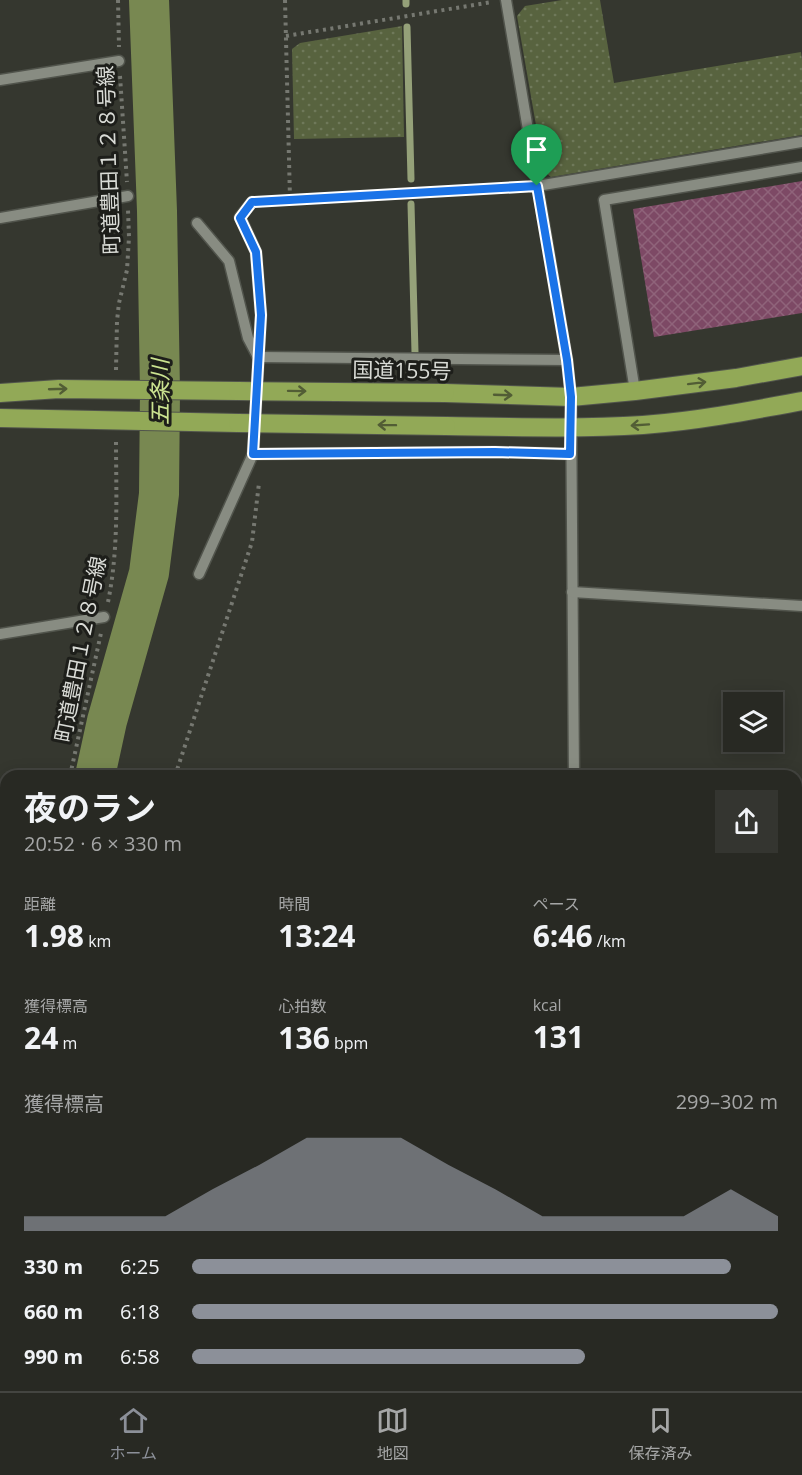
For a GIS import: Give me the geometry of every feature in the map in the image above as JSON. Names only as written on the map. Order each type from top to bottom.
[{"type":"highway","name":"国道155号","points":[[0,393],[59,388],[571,397],[736,378],[802,366]]},
{"type":"highway","points":[[0,418],[570,428],[645,425],[722,416],[802,401]]},
{"type":"street","points":[[506,0],[567,360],[571,397],[574,770]]},
{"type":"street","points":[[0,80],[119,61]]},
{"type":"street","points":[[537,186],[802,142]]},
{"type":"street","points":[[635,391],[604,200],[802,167]]},
{"type":"street","points":[[0,218],[128,196]]},
{"type":"street","points":[[199,574],[258,454],[258,357],[261,315],[256,252],[240,218],[252,202]]},
{"type":"street","points":[[197,223],[229,261],[248,338],[258,357]]},
{"type":"street","points":[[258,357],[567,360]]},
{"type":"street","points":[[258,454],[495,452],[570,454]]},
{"type":"street","points":[[572,592],[802,606]]},
{"type":"street","points":[[0,630],[104,617]]},
{"type":"path","name":"町道豊田１２８号線","points":[[118,0],[119,61],[129,237],[127,270],[117,321],[124,389]]},
{"type":"path","points":[[285,0],[290,199]]},
{"type":"path","points":[[286,36],[493,2]]},
{"type":"path","points":[[252,202],[537,186]]},
{"type":"path","name":"町道豊田１２８号線","points":[[71,770],[113,576],[123,421]]},
{"type":"path","points":[[177,770],[252,542],[258,454]]},
{"type":"green space","points":[[562,0],[600,0],[614,83],[801,52],[802,135],[551,177],[544,171],[517,16],[525,6]]},
{"type":"green space","points":[[402,26],[404,137],[294,139],[292,49],[300,43]]},
{"type":"building","points":[[802,181],[802,313],[654,337],[633,209]]},
{"type":"waterway","name":"五条川","points":[[96,770],[107,721],[149,573],[159,494],[157,211],[149,0]]},
{"type":"waterway","points":[[407,27],[411,179]]},
{"type":"waterway","points":[[411,204],[415,352]]},
{"type":"route","points":[[537,186],[567,360],[571,397],[570,454],[495,452],[253,454],[261,315],[256,252],[240,218],[252,202],[537,186]]}]
